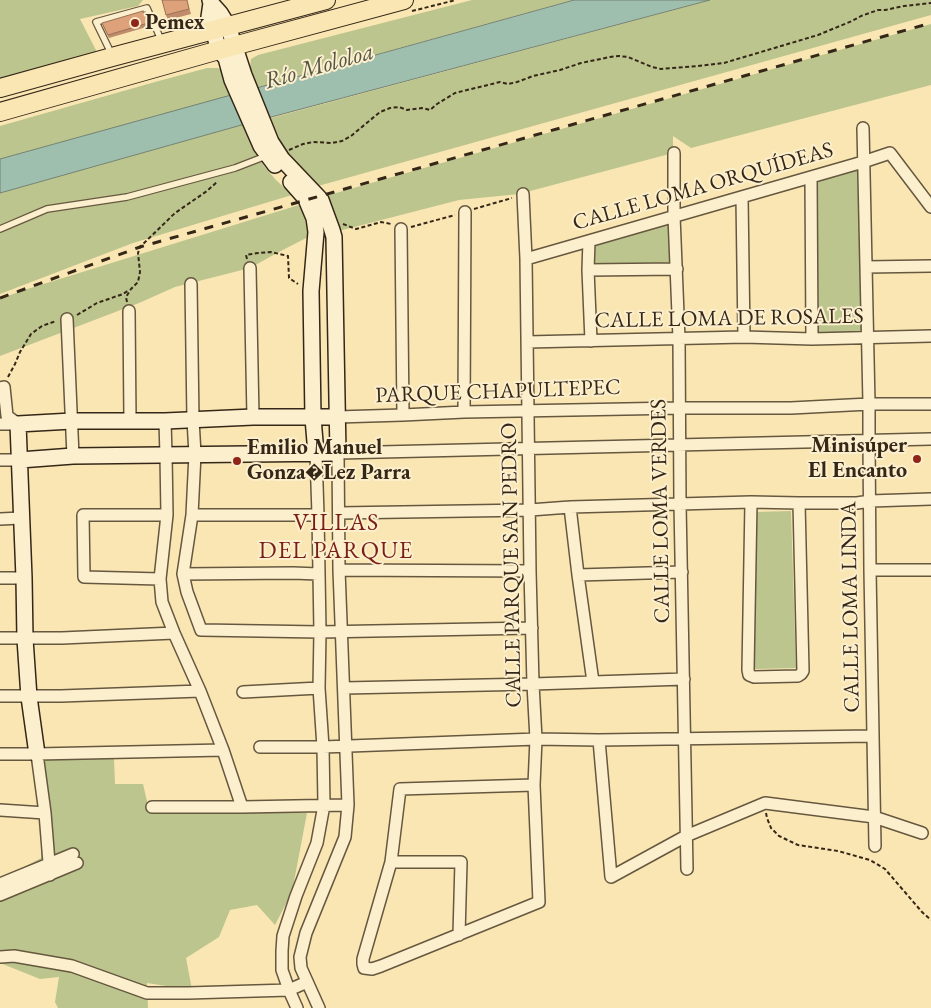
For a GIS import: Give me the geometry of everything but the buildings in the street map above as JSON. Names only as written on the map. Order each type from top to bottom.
[{"type":"main road","points":[[0,88],[326,0]]},
{"type":"main road","points":[[0,112],[404,0]]},
{"type":"street","points":[[210,2],[220,13],[220,28],[226,48],[226,58],[238,77],[281,173],[306,200],[314,218],[316,232],[311,291],[313,418],[318,515],[319,688],[324,805],[317,843],[296,896],[283,936],[282,970],[297,1008]]},
{"type":"street","name":"CALLE LOMA LINDA","points":[[863,128],[875,846]]},
{"type":"street","points":[[270,149],[321,200],[334,237],[339,570],[348,805],[345,837],[306,933],[300,956],[301,968],[319,1008]]},
{"type":"street","name":"CALLE LOMA ORQUÍDEAS","points":[[526,259],[863,162],[890,152],[931,207]]},
{"type":"street","name":"CALLE LOMA VERDES","points":[[674,153],[688,869]]},
{"type":"street","points":[[811,177],[812,339]]},
{"type":"street","name":"CALLE PARQUE SAN PEDRO","points":[[459,935],[538,902],[534,785],[536,740],[530,571],[528,342],[523,194]]},
{"type":"street","points":[[742,197],[744,337]]},
{"type":"street","points":[[464,212],[464,412]]},
{"type":"street","points":[[316,232],[331,224]]},
{"type":"street","points":[[400,230],[403,415]]},
{"type":"street","points":[[589,240],[588,270],[592,341]]},
{"type":"street","points":[[866,267],[931,266]]},
{"type":"street","points":[[250,268],[253,417]]},
{"type":"street","points":[[588,270],[677,270]]},
{"type":"street","points":[[191,284],[195,454],[192,515],[183,574],[187,592],[201,630],[320,632],[532,628]]},
{"type":"street","points":[[129,312],[130,420]]},
{"type":"street","points":[[67,319],[73,456]]},
{"type":"street","name":"CALLE LOMA DE ROSALES","points":[[528,342],[744,337],[812,339],[931,336]]},
{"type":"street","points":[[0,388],[4,387],[7,416],[18,424]]},
{"type":"street","name":"PARQUE CHAPULTEPEC","points":[[337,417],[464,412],[791,408],[869,404],[931,404]]},
{"type":"street","points":[[0,424],[72,421],[164,421],[253,417],[337,417]]},
{"type":"street","points":[[164,421],[167,514],[160,579],[162,602],[200,691],[223,750],[242,807]]},
{"type":"street","points":[[18,424],[25,639],[29,696],[45,812],[49,869]]},
{"type":"street","points":[[0,460],[73,456],[316,454],[931,439]]},
{"type":"street","points":[[339,513],[530,510],[570,507],[751,502],[857,503],[931,499]]},
{"type":"street","points":[[751,502],[748,670],[749,675],[754,677],[798,676],[803,671],[799,503]]},
{"type":"street","points":[[570,507],[593,682]]},
{"type":"street","points":[[160,579],[84,577],[83,515],[167,514]]},
{"type":"street","points":[[192,515],[318,515]]},
{"type":"street","points":[[0,518],[21,518]]},
{"type":"street","points":[[339,570],[530,571]]},
{"type":"street","points":[[870,570],[930,570]]},
{"type":"street","points":[[578,575],[682,572]]},
{"type":"street","points":[[183,574],[318,574]]},
{"type":"street","points":[[0,578],[24,578]]},
{"type":"street","points":[[0,638],[25,639],[174,633]]},
{"type":"street","points":[[344,688],[684,679]]},
{"type":"street","points":[[243,692],[319,688]]},
{"type":"street","points":[[0,696],[61,696],[200,691]]},
{"type":"street","points":[[260,747],[323,747],[536,740],[872,736]]},
{"type":"street","points":[[599,740],[610,877],[686,836],[765,803],[874,817],[922,833]]},
{"type":"street","points":[[0,754],[223,750]]},
{"type":"street","points":[[391,862],[461,862],[459,935],[381,966],[372,969],[364,968],[363,959],[391,862],[400,789],[534,785]]},
{"type":"street","points":[[152,807],[348,805]]},
{"type":"street","points":[[0,810],[45,812]]},
{"type":"street","points":[[0,884],[75,859]]},
{"type":"street","points":[[0,895],[49,869]]},
{"type":"street","points":[[0,957],[14,956],[72,966],[147,993],[188,994],[289,990],[307,982]]},
{"type":"lane","points":[[112,57],[96,22],[147,8],[163,44]]},
{"type":"lane","points":[[0,229],[46,209],[127,197],[235,168],[264,158],[270,149]]},
{"type":"path","points":[[270,149],[287,151],[313,142],[332,143],[342,141],[380,112],[390,108],[399,107],[407,110],[422,108],[430,110],[455,93],[500,82],[508,84],[517,82],[610,57],[628,57],[661,69],[724,63],[818,34],[878,10],[931,4]]},
{"type":"path","points":[[129,312],[126,297],[138,282],[140,272],[138,253],[140,247],[175,213],[207,191],[235,168]]},
{"type":"path","points":[[331,224],[356,229],[381,222],[395,225],[400,230],[523,194]]},
{"type":"path","points":[[250,268],[246,255],[271,252],[288,256],[289,278],[311,291]]},
{"type":"path","points":[[765,803],[766,818],[771,828],[779,836],[798,845],[838,851],[870,860],[885,869],[931,920]]},
{"type":"green space","points":[[0,0],[143,0],[138,6],[80,19],[99,56],[0,83]]},
{"type":"green space","points":[[472,0],[573,0],[258,87],[250,68],[251,59],[258,55]]},
{"type":"green space","points":[[711,0],[931,0],[931,15],[318,186],[297,165],[287,151],[271,118]]},
{"type":"green space","points":[[931,24],[931,85],[691,148],[673,136],[673,153],[519,194],[459,200],[331,233],[322,197]]},
{"type":"green space","points":[[207,68],[218,68],[224,71],[236,94],[0,159],[0,126]]},
{"type":"green space","points":[[245,124],[264,166],[292,195],[133,243],[0,294],[0,193]]},
{"type":"green space","points":[[863,163],[866,336],[813,336],[812,177]]},
{"type":"green space","points":[[302,204],[308,237],[250,268],[175,287],[139,303],[0,356],[0,299]]},
{"type":"green space","points":[[669,223],[670,267],[593,268],[593,243]]},
{"type":"green space","points":[[791,511],[796,668],[755,669],[754,512]]},
{"type":"green space","points":[[42,759],[114,759],[115,784],[143,784],[149,810],[307,813],[292,892],[275,925],[257,905],[230,910],[219,937],[186,958],[192,990],[147,983],[148,1008],[58,1008],[55,1002],[59,977],[40,979],[0,963],[0,880],[41,858]]},
{"type":"shaded area","points":[[574,0],[710,0],[245,124],[0,193],[0,159]]},
{"type":"railway","points":[[0,298],[140,247],[931,23]]},
{"type":"place","name":"Pemex","points":[[135,23]]},
{"type":"place","name":"Minisúper El Encanto","points":[[917,459]]},
{"type":"place","name":"Emilio Manuel Gonza�Lez Parra","points":[[237,461]]},
{"type":"district","name":"VILLAS DEL PARQUE","points":[[336,537]]},
{"type":"water label","name":"Río Mololoa","points":[[319,67]]}]
